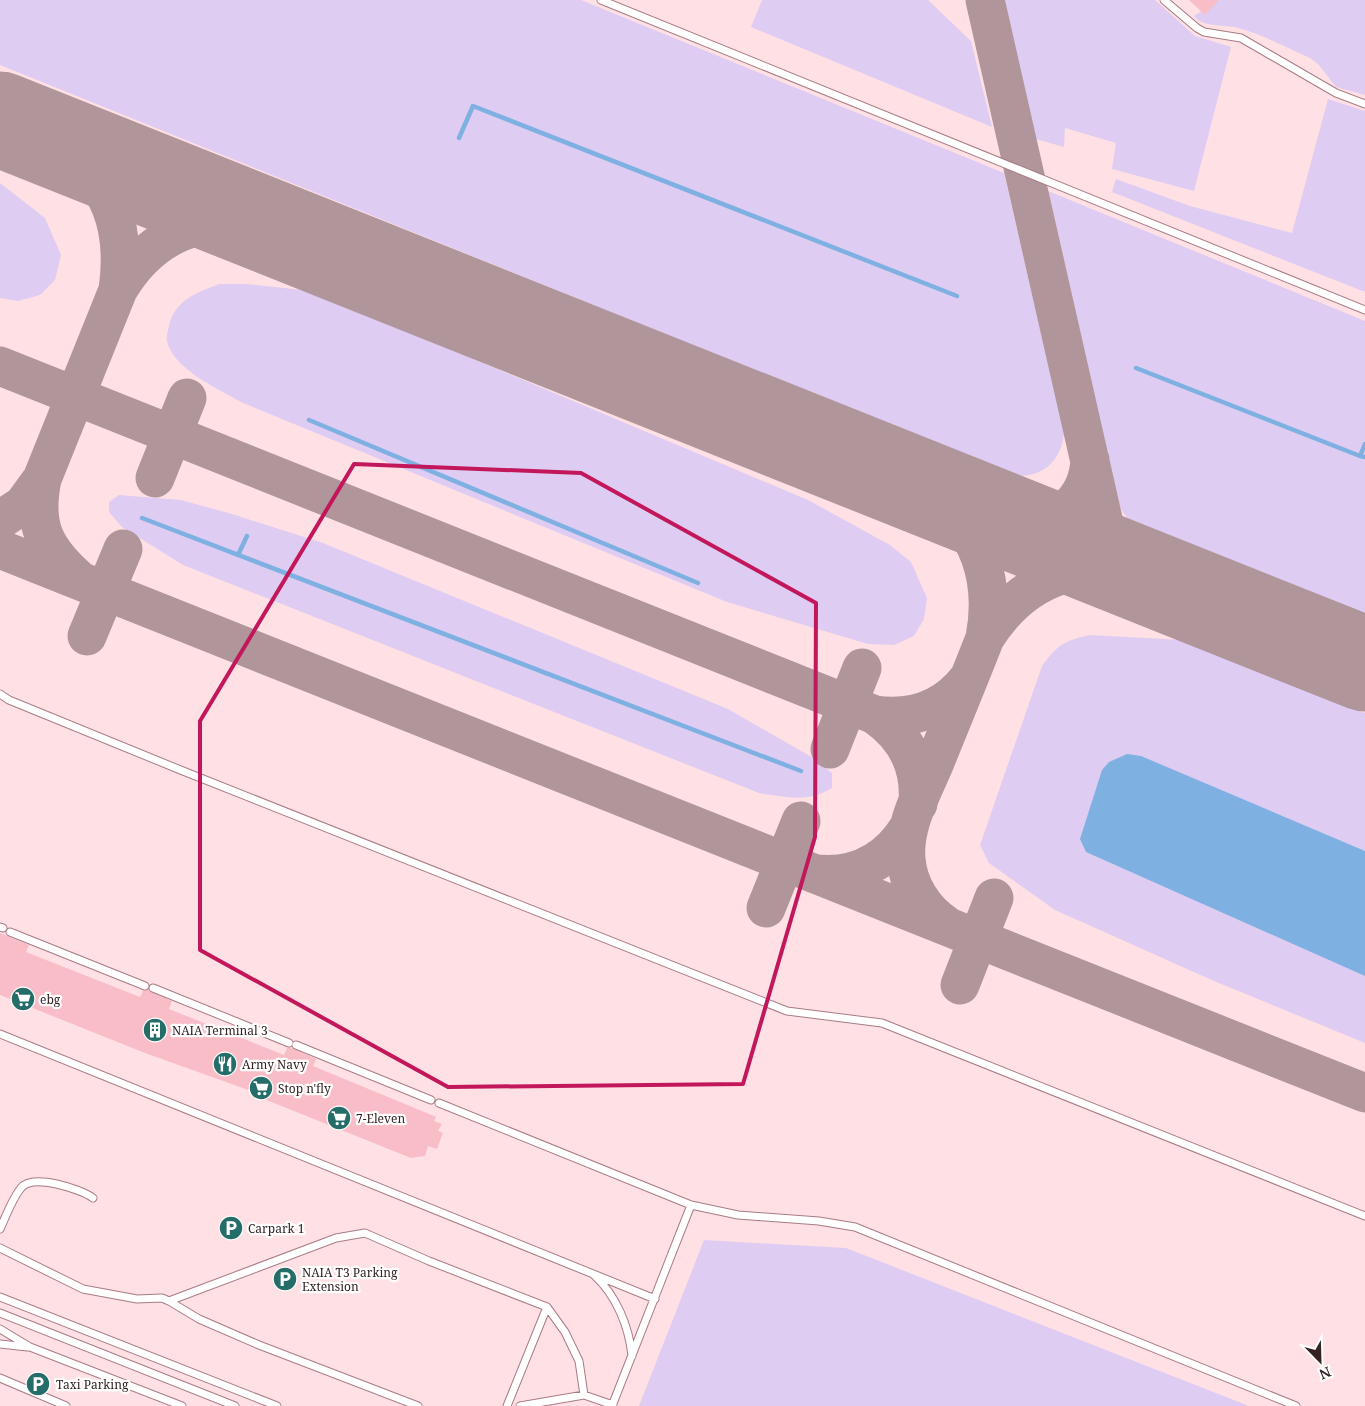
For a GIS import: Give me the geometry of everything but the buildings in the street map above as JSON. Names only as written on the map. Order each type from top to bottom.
[{"type":"lane","points":[[601,0],[1365,310]]},
{"type":"lane","points":[[1164,0],[1204,32],[1240,38],[1336,93],[1365,104]]},
{"type":"lane","points":[[0,694],[9,700],[183,772],[787,1011],[882,1023],[1365,1216]]},
{"type":"lane","points":[[10,932],[145,986]]},
{"type":"lane","points":[[153,988],[431,1100]]},
{"type":"lane","points":[[0,1034],[590,1271],[655,1300]]},
{"type":"lane","points":[[439,1103],[692,1205],[738,1215],[819,1221],[855,1228],[1296,1406]]},
{"type":"lane","points":[[0,1229],[21,1187],[33,1181],[77,1189],[93,1198]]},
{"type":"lane","points":[[520,1406],[584,1395],[613,1405],[692,1205]]},
{"type":"lane","points":[[170,1301],[348,1235],[365,1233],[547,1307],[565,1332],[579,1361],[584,1395]]},
{"type":"lane","points":[[0,1248],[84,1289],[137,1299],[162,1298],[170,1301],[199,1319],[418,1406]]},
{"type":"lane","points":[[590,1271],[604,1286],[623,1317],[628,1328],[632,1357]]},
{"type":"lane","points":[[0,1297],[277,1406]]},
{"type":"lane","points":[[507,1406],[547,1307]]},
{"type":"lane","points":[[0,1313],[234,1406]]},
{"type":"lane","points":[[0,1329],[30,1347],[182,1406]]},
{"type":"lane","points":[[0,1344],[30,1347]]},
{"type":"lane","points":[[0,1378],[66,1406]]},
{"type":"highlighted area","points":[[354,464],[581,473],[816,603],[815,837],[743,1084],[448,1087],[200,950],[200,721]]},
{"type":"shaded area","points":[[0,0],[581,0],[1004,173],[1064,432],[1060,451],[1050,465],[1043,470],[1026,476],[1016,476],[0,65]]},
{"type":"shaded area","points":[[762,0],[928,0],[971,41],[992,127],[751,27]]},
{"type":"shaded area","points":[[1002,0],[1155,0],[1195,36],[1231,47],[1194,191],[1112,169],[1116,143],[1065,128],[1064,147],[1036,139]]},
{"type":"shaded area","points":[[1219,0],[1365,0],[1365,95],[1336,87],[1318,64],[1310,58],[1274,41],[1238,28],[1203,22],[1194,16]]},
{"type":"shaded area","points":[[1328,99],[1365,111],[1365,292],[1112,192],[1116,179],[1190,206],[1292,233]]},
{"type":"shaded area","points":[[0,183],[45,218],[61,255],[55,280],[40,295],[18,301],[0,298]]},
{"type":"shaded area","points":[[1048,191],[1365,321],[1365,615],[1130,522],[1121,509],[1116,491]]},
{"type":"shaded area","points":[[219,284],[247,284],[312,291],[808,500],[890,545],[911,562],[927,598],[924,619],[914,636],[894,645],[868,644],[727,602],[243,403],[199,378],[178,361],[167,341],[172,317],[181,304],[195,294]]},
{"type":"shaded area","points":[[119,495],[181,500],[323,543],[728,709],[815,759],[832,773],[832,788],[814,796],[797,798],[759,793],[183,565],[122,527],[109,512],[109,502]]},
{"type":"shaded area","points":[[1090,635],[1182,640],[1365,713],[1365,1043],[1214,981],[1055,910],[989,863],[980,845],[1042,666],[1052,653],[1062,645],[1074,639]]},
{"type":"shaded area","points":[[704,1240],[846,1248],[1249,1406],[639,1406]]},
{"type":"water","points":[[1127,754],[1141,756],[1365,851],[1365,976],[1086,852],[1080,839],[1102,770],[1109,762]]},
{"type":"waterway","points":[[459,138],[473,106],[957,296]]},
{"type":"waterway","points":[[1136,368],[1360,456]]},
{"type":"waterway","points":[[309,420],[698,583]]},
{"type":"waterway","points":[[1365,444],[1360,456],[1365,457]]},
{"type":"waterway","points":[[142,518],[801,771]]},
{"type":"waterway","points":[[238,555],[247,536]]},
{"type":"taxiway","points":[[985,0],[1108,541],[1119,559],[1134,571]]},
{"type":"taxiway","points":[[58,142],[91,173],[111,207],[117,226],[120,246],[118,290]]},
{"type":"taxiway","points":[[76,577],[55,555],[43,534],[39,509],[42,479],[118,290],[131,271],[146,255],[162,242],[180,232],[220,222],[264,225]]},
{"type":"taxiway","points":[[0,366],[875,715],[895,732],[909,753],[917,777],[918,804]]},
{"type":"taxiway","points":[[155,478],[187,398]]},
{"type":"taxiway","points":[[1017,525],[1045,521],[1057,516],[1068,508],[1077,499],[1083,487],[1088,474],[1090,460]]},
{"type":"taxiway","points":[[0,520],[23,505],[42,479]]},
{"type":"taxiway","points":[[932,493],[962,523],[980,557],[988,596],[985,638]]},
{"type":"taxiway","points":[[0,549],[1365,1093]]},
{"type":"taxiway","points":[[87,636],[123,549]]},
{"type":"taxiway","points":[[946,925],[930,912],[913,887],[907,869],[906,846],[915,809],[985,638],[1001,616],[1019,598],[1039,585],[1061,575],[1084,570],[1108,570],[1133,573],[1159,582]]},
{"type":"taxiway","points":[[830,749],[862,668]]},
{"type":"taxiway","points":[[875,715],[902,716],[927,710],[949,698],[968,679]]},
{"type":"taxiway","points":[[766,908],[801,821]]},
{"type":"taxiway","points":[[816,874],[831,875],[845,873],[870,865],[891,849],[909,827]]},
{"type":"taxiway","points":[[960,985],[994,898]]},
{"type":"runway","points":[[0,119],[1365,664]]},
{"type":"place","name":"ebg","points":[[23,999]]},
{"type":"place","name":"NAIA Terminal 3","points":[[155,1030]]},
{"type":"place","name":"Army Navy","points":[[225,1064]]},
{"type":"place","name":"Stop n'fly","points":[[261,1088]]},
{"type":"place","name":"7-Eleven","points":[[339,1118]]},
{"type":"place","name":"Carpark 1","points":[[231,1228]]},
{"type":"place","name":"NAIA T3 Parking Extension","points":[[285,1279]]},
{"type":"place","name":"Taxi Parking","points":[[38,1384]]}]
